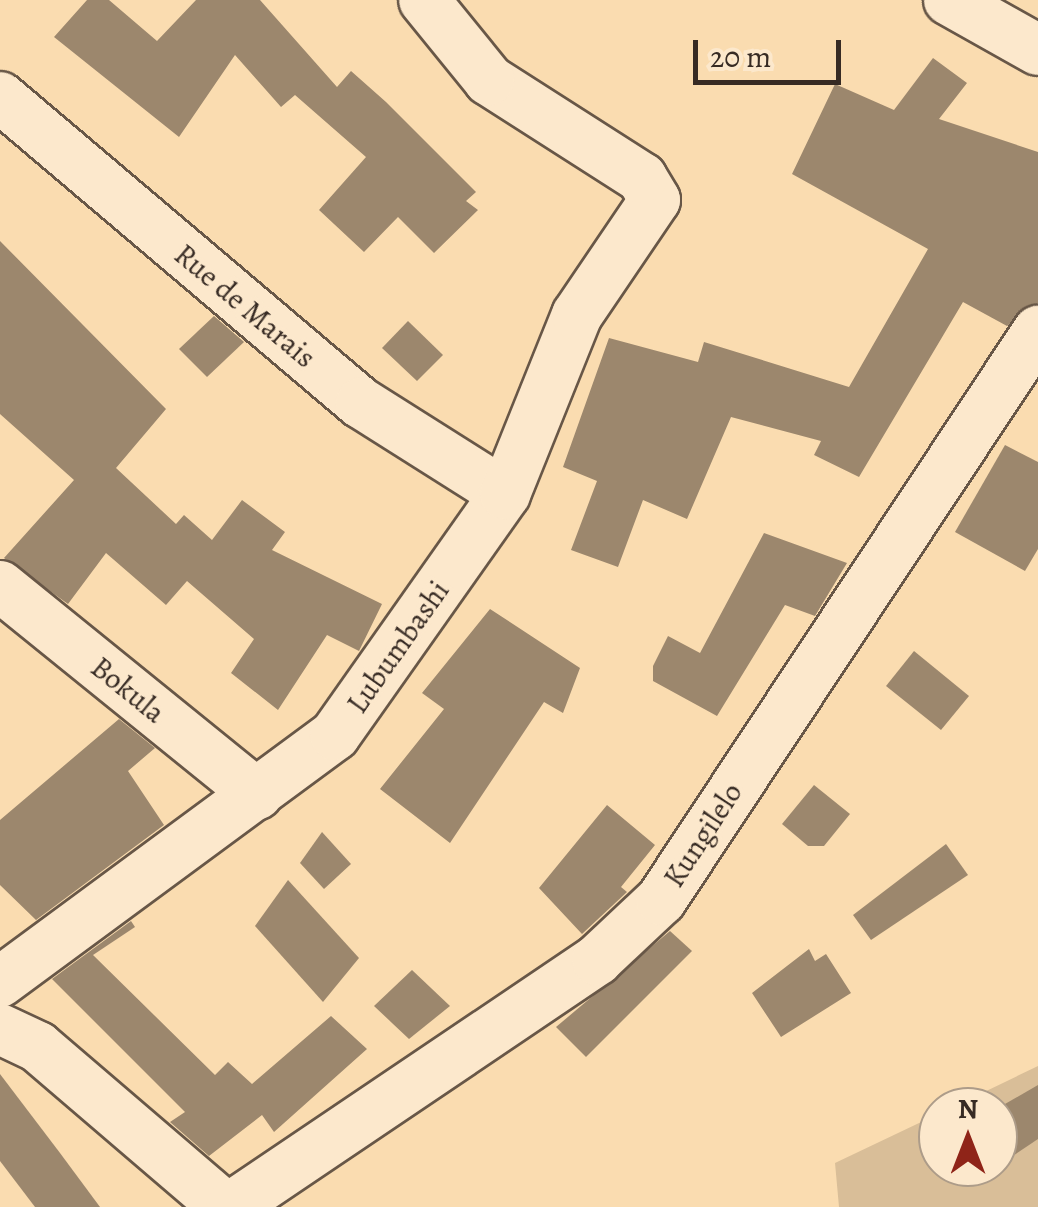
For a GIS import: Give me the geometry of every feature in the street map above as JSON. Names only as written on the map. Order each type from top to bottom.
[{"type":"street","name":"Lubumbashi","points":[[0,982],[335,735],[505,494],[577,315],[653,194],[642,178],[489,80],[424,0]]},
{"type":"street","points":[[948,0],[1038,50]]},
{"type":"street","name":"Rue de Marais","points":[[0,97],[361,404],[505,494]]},
{"type":"street","name":"Kungilelo","points":[[228,1207],[597,960],[661,900],[1038,331]]},
{"type":"street","name":"Bokula","points":[[0,586],[257,794]]},
{"type":"street","points":[[0,1029],[38,1047],[228,1207]]},
{"type":"shaded area","points":[[1038,1066],[1038,1207],[839,1207],[835,1163],[918,1124],[918,1187],[1018,1187],[1018,1087],[994,1087]]},
{"type":"building","points":[[87,0],[109,0],[157,41],[196,0],[260,0],[337,87],[351,71],[386,102],[476,192],[466,201],[478,210],[434,253],[398,217],[364,252],[319,210],[366,157],[295,95],[281,107],[235,55],[179,137],[54,37]]},
{"type":"building","points":[[933,58],[967,83],[939,119],[1038,152],[1038,303],[1007,326],[963,302],[859,477],[814,455],[821,441],[731,417],[687,519],[643,500],[618,567],[571,550],[597,481],[563,467],[609,338],[698,362],[704,342],[849,387],[928,249],[792,174],[835,84],[894,110]]},
{"type":"building","points":[[0,241],[166,409],[116,468],[176,524],[184,515],[212,540],[242,500],[285,532],[272,550],[382,604],[359,651],[327,635],[278,710],[231,673],[254,639],[187,581],[166,605],[106,553],[68,604],[4,558],[74,480],[0,414]]},
{"type":"building","points":[[214,316],[244,342],[207,377],[179,349]]},
{"type":"building","points":[[408,321],[443,355],[417,381],[382,348]]},
{"type":"building","points":[[1005,445],[1038,462],[1038,549],[1025,571],[955,532]]},
{"type":"building","points":[[764,533],[847,563],[815,616],[785,605],[717,716],[653,681],[653,666],[668,636],[700,653]]},
{"type":"building","points":[[490,609],[580,668],[563,713],[544,702],[450,843],[380,789],[444,709],[422,693]]},
{"type":"building","points":[[914,651],[969,696],[941,730],[886,686]]},
{"type":"building","points":[[119,719],[155,748],[128,771],[164,825],[36,920],[0,885],[0,820]]},
{"type":"building","points":[[814,785],[850,814],[824,846],[808,846],[782,824]]},
{"type":"building","points":[[607,805],[655,845],[621,887],[627,892],[582,934],[539,888]]},
{"type":"building","points":[[322,832],[351,864],[324,889],[300,863]]},
{"type":"building","points":[[946,844],[968,875],[871,940],[853,915]]},
{"type":"building","points":[[288,880],[359,958],[323,1002],[255,926]]},
{"type":"building","points":[[131,921],[135,927],[93,955],[215,1075],[228,1062],[252,1084],[331,1016],[367,1049],[274,1132],[262,1115],[209,1156],[170,1122],[185,1112],[52,979]]},
{"type":"building","points":[[670,931],[692,951],[586,1057],[556,1027]]},
{"type":"building","points":[[809,949],[815,961],[826,954],[851,993],[781,1037],[752,993]]},
{"type":"building","points":[[412,970],[450,1006],[409,1039],[374,1006]]},
{"type":"building","points":[[0,1074],[100,1207],[35,1207],[0,1161]]},
{"type":"building","points":[[1038,1085],[1038,1139],[1018,1152],[1018,1096]]}]
